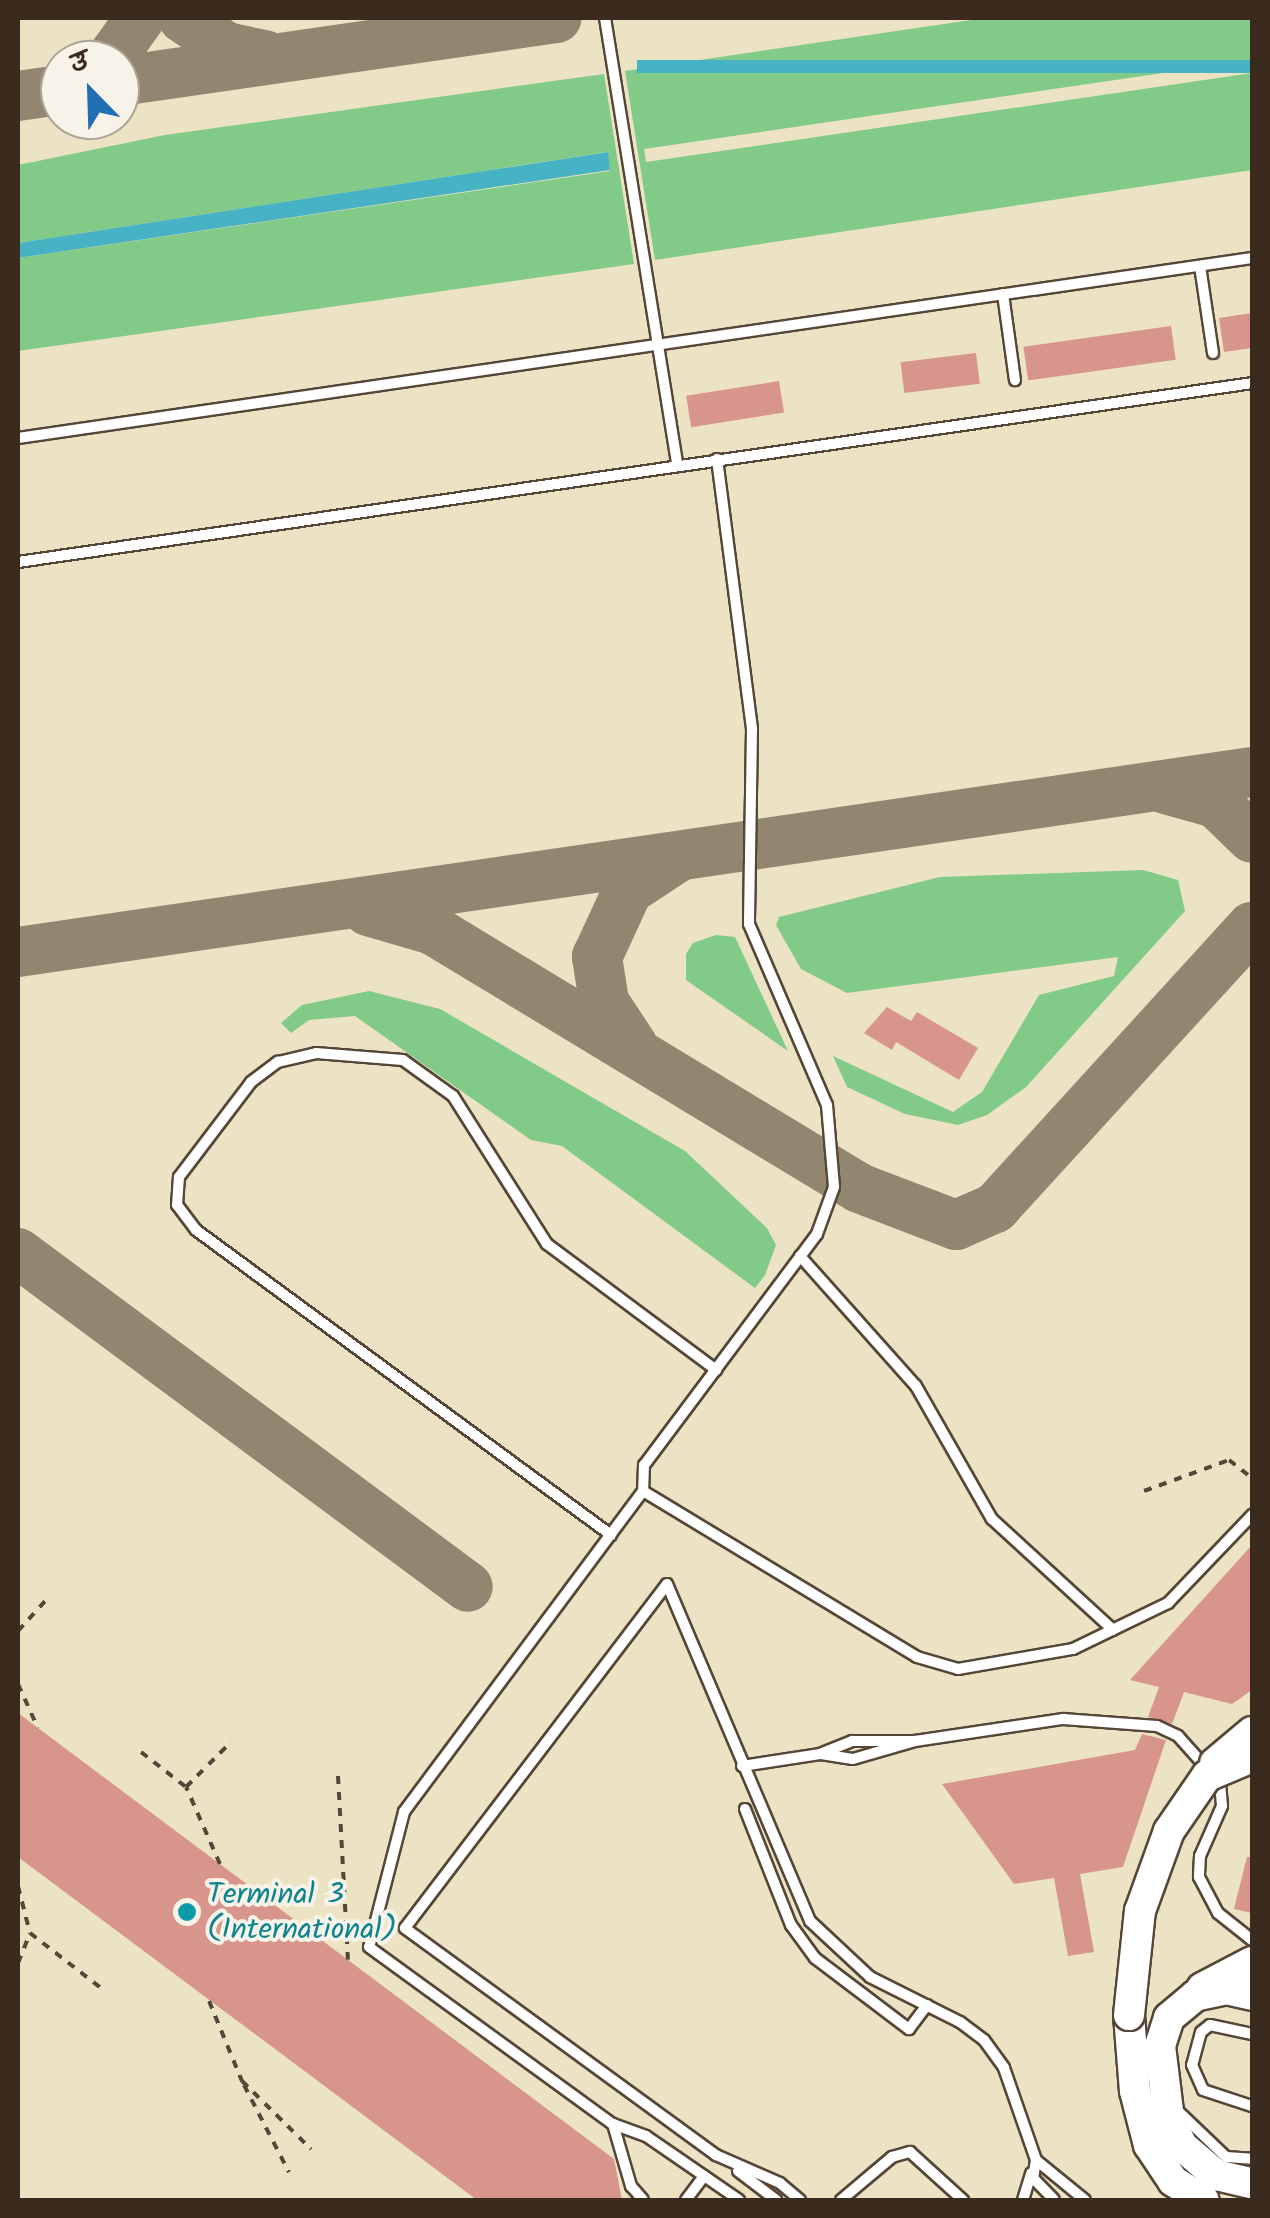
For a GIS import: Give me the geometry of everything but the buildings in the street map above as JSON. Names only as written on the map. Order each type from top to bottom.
[{"type":"main road","points":[[1204,2200],[1173,2181],[1149,2146],[1135,2092],[1129,2014],[1140,1912],[1168,1831],[1194,1788],[1252,1732]]},
{"type":"main road","points":[[1194,1788],[1252,1757]]},
{"type":"main road","points":[[1252,1962],[1180,2005],[1162,2033],[1164,2098],[1174,2133],[1192,2158],[1216,2175],[1252,2183]]},
{"type":"main road","points":[[1180,2005],[1210,1990],[1252,1995]]},
{"type":"lane","points":[[605,18],[677,465]]},
{"type":"lane","points":[[18,438],[1252,258]]},
{"type":"lane","points":[[1200,266],[1213,353]]},
{"type":"lane","points":[[1003,294],[1015,380]]},
{"type":"lane","points":[[18,562],[1252,383]]},
{"type":"lane","points":[[718,459],[752,729],[749,924],[828,1105],[837,1160],[826,1215],[800,1256],[644,1465],[644,1492],[404,1812],[370,1947],[612,2124],[646,2136],[739,2200]]},
{"type":"lane","points":[[611,1535],[196,1230],[178,1205],[179,1177],[251,1082],[278,1062],[316,1054],[402,1060],[453,1096],[547,1244],[716,1370]]},
{"type":"lane","points":[[800,1256],[916,1386],[948,1434],[980,1503],[1113,1630]]},
{"type":"lane","points":[[644,1492],[931,1663],[974,1668],[1073,1649],[1181,1593],[1252,1515]]},
{"type":"lane","points":[[776,2200],[405,1928],[667,1584],[810,1921],[870,1977],[971,2028],[994,2051],[1034,2165],[1054,2200]]},
{"type":"lane","points":[[742,1766],[820,1754],[868,1738],[915,1740],[1063,1719],[1157,1726],[1178,1736],[1222,1793],[1200,1856],[1202,1889],[1218,1913],[1252,1940]]},
{"type":"lane","points":[[820,1754],[870,1756],[915,1740]]},
{"type":"lane","points":[[745,1809],[791,1925],[816,1958],[856,1992],[909,2028],[927,2005]]},
{"type":"lane","points":[[856,1992],[870,1977]]},
{"type":"lane","points":[[1252,2034],[1210,2024],[1200,2032],[1192,2064],[1203,2090],[1252,2106]]},
{"type":"lane","points":[[1164,2098],[1219,2152],[1252,2159]]},
{"type":"lane","points":[[612,2124],[631,2186],[643,2200]]},
{"type":"lane","points":[[841,2200],[866,2176],[910,2152],[963,2200]]},
{"type":"lane","points":[[1023,2200],[1034,2165]]},
{"type":"lane","points":[[1034,2165],[1085,2200]]},
{"type":"lane","points":[[734,2168],[780,2183],[800,2200]]},
{"type":"lane","points":[[686,2200],[704,2176]]},
{"type":"path","points":[[1144,1491],[1229,1460],[1252,1478]]},
{"type":"path","points":[[18,1631],[46,1600]]},
{"type":"path","points":[[18,1684],[38,1728]]},
{"type":"path","points":[[186,1788],[231,1742]]},
{"type":"path","points":[[141,1752],[186,1788],[220,1864]]},
{"type":"path","points":[[338,1776],[348,1960]]},
{"type":"path","points":[[18,1886],[30,1933],[18,1964]]},
{"type":"path","points":[[30,1933],[101,1988]]},
{"type":"path","points":[[210,2001],[242,2081],[288,2172]]},
{"type":"path","points":[[242,2081],[311,2149]]},
{"type":"green space","points":[[985,18],[1252,18],[1252,60],[644,149],[646,162],[1252,73],[1252,170],[655,260],[625,71]]},
{"type":"green space","points":[[604,74],[634,264],[18,351],[18,258],[610,171],[607,152],[18,243],[18,165],[165,135]]},
{"type":"green space","points":[[1143,870],[1178,880],[1185,911],[1026,1087],[987,1115],[958,1125],[905,1114],[847,1087],[833,1056],[953,1112],[982,1092],[1039,995],[1114,976],[1118,957],[847,993],[801,969],[776,925],[779,917],[940,877]]},
{"type":"green space","points":[[716,935],[735,937],[788,1051],[686,980],[686,954],[693,943]]},
{"type":"green space","points":[[369,991],[440,1009],[685,1151],[767,1228],[776,1245],[765,1275],[755,1288],[562,1146],[531,1140],[355,1016],[309,1020],[291,1033],[281,1023],[302,1005]]},
{"type":"water","points":[[637,60],[1252,60],[1252,73],[637,73]]},
{"type":"water","points":[[608,152],[610,170],[18,258],[18,243]]},
{"type":"taxiway","points":[[124,40],[140,18]]},
{"type":"taxiway","points":[[183,18],[226,47],[265,55]]},
{"type":"taxiway","points":[[140,78],[556,18]]},
{"type":"taxiway","points":[[18,96],[40,93]]},
{"type":"taxiway","points":[[18,952],[1252,772]]},
{"type":"taxiway","points":[[1165,789],[1216,803],[1252,838]]},
{"type":"taxiway","points":[[633,1046],[604,1002],[597,957],[628,890],[675,859]]},
{"type":"taxiway","points":[[368,911],[433,930],[859,1188],[956,1225],[995,1208],[1252,927]]},
{"type":"taxiway","points":[[18,1253],[468,1587]]},
{"type":"place","name":"Terminal 3 (International)","points":[[187,1912]]}]
